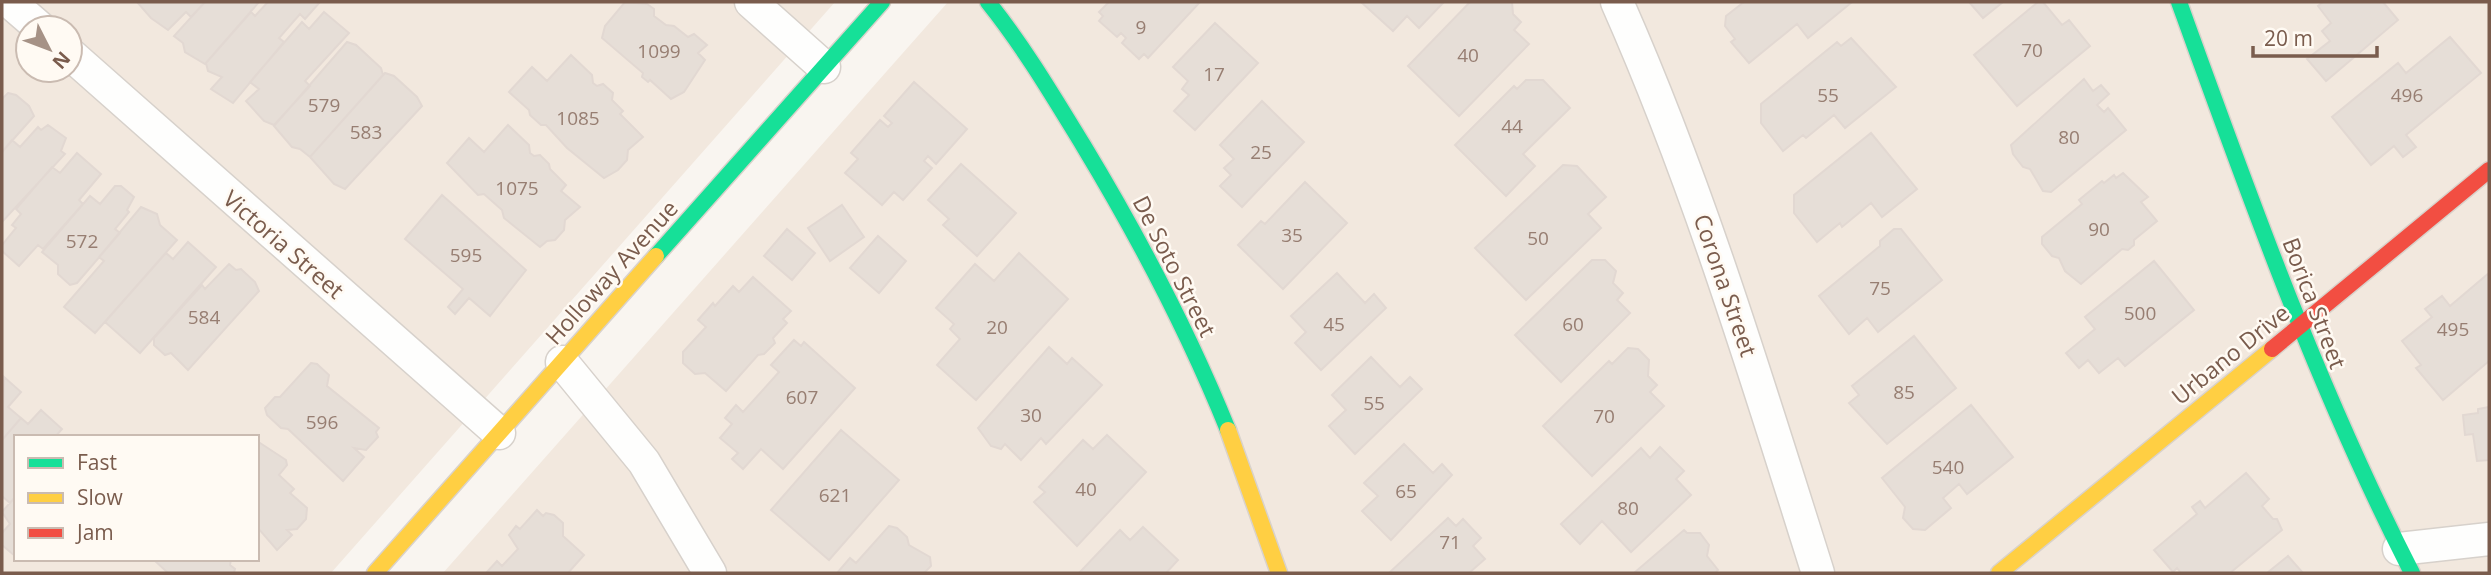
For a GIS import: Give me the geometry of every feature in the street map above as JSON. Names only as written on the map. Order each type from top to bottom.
[{"type":"street","points":[[10,2],[24,14]]},
{"type":"street","points":[[751,2],[824,67]]},
{"type":"street","name":"Holloway Avenue","points":[[375,573],[882,2]]},
{"type":"street","name":"De Soto Street","points":[[988,2],[1055,99],[1152,265],[1199,363],[1237,454],[1279,573]]},
{"type":"street","name":"Corona Street","points":[[1618,2],[1651,78],[1727,283],[1818,573]]},
{"type":"street","name":"Borica Street","points":[[2179,2],[2298,327],[2342,433],[2406,561]]},
{"type":"street","name":"Victoria Street","points":[[84,66],[499,433]]},
{"type":"street","name":"Urbano Drive","points":[[1999,573],[2489,170]]},
{"type":"street","points":[[562,362],[643,462],[710,573]]},
{"type":"street","points":[[2406,561],[2489,539]]},
{"type":"shaded area","points":[[2,2],[835,2],[331,573],[2,573]]},
{"type":"shaded area","points":[[948,2],[2489,2],[2489,573],[443,573]]},
{"type":"building","points":[[137,2],[205,2],[191,17],[186,12],[168,30],[151,18]]},
{"type":"building","points":[[205,2],[259,2],[205,64],[185,52],[183,43],[174,36]]},
{"type":"building","points":[[268,2],[320,2],[305,19],[300,14],[279,38],[284,42],[233,103],[211,89],[222,77],[208,71],[206,63],[251,12],[255,16]]},
{"type":"building","points":[[625,2],[647,4],[654,9],[654,16],[666,25],[674,26],[688,37],[694,34],[707,45],[698,53],[705,60],[684,92],[671,99],[650,80],[648,82],[642,77],[643,73],[602,38],[605,26]]},
{"type":"building","points":[[1109,2],[1200,2],[1148,58],[1144,54],[1139,59],[1122,43],[1126,38],[1121,33],[1117,37],[1099,21],[1103,16],[1099,12]]},
{"type":"building","points":[[1361,2],[1444,2],[1419,28],[1407,16],[1393,31]]},
{"type":"building","points":[[1470,2],[1512,2],[1513,14],[1521,22],[1514,30],[1529,44],[1459,116],[1408,66]]},
{"type":"building","points":[[1744,2],[1852,2],[1808,38],[1797,24],[1749,63],[1731,42],[1735,39],[1725,26],[1726,16]]},
{"type":"building","points":[[1969,2],[2003,2],[1983,18]]},
{"type":"building","points":[[2038,2],[2043,2],[2062,25],[2069,20],[2090,46],[2017,106],[1974,55]]},
{"type":"building","points":[[2323,2],[2383,2],[2398,20],[2326,81],[2307,59],[2330,41],[2322,31],[2331,23],[2318,6]]},
{"type":"building","points":[[324,12],[349,33],[305,81],[310,86],[274,125],[264,121],[246,101],[259,89],[250,82],[302,22],[309,29]]},
{"type":"building","points":[[1215,23],[1258,63],[1195,130],[1174,111],[1189,95],[1182,89],[1188,81],[1173,67]]},
{"type":"building","points":[[2450,37],[2481,73],[2406,135],[2416,147],[2403,157],[2394,146],[2371,165],[2332,117],[2398,63],[2406,73]]},
{"type":"building","points":[[1851,38],[1896,87],[1845,128],[1834,115],[1806,138],[1803,135],[1783,151],[1761,123],[1761,104],[1837,42],[1841,46]]},
{"type":"building","points":[[347,42],[356,45],[381,68],[383,75],[310,157],[300,149],[292,147],[274,126]]},
{"type":"building","points":[[571,55],[592,75],[593,83],[597,86],[603,84],[613,93],[612,100],[623,111],[620,114],[643,137],[628,150],[627,160],[618,170],[604,178],[567,148],[546,125],[541,125],[509,92],[532,67],[547,81]]},
{"type":"building","points":[[385,73],[394,76],[417,97],[422,106],[345,189],[334,184],[310,157]]},
{"type":"building","points":[[2084,79],[2093,91],[2101,85],[2109,94],[2097,105],[2104,112],[2108,108],[2126,130],[2051,192],[2043,191],[2030,169],[2023,167],[2013,154],[2011,145]]},
{"type":"building","points":[[1526,80],[1543,80],[1570,108],[1523,154],[1535,166],[1506,196],[1455,145],[1514,86],[1517,89]]},
{"type":"building","points":[[914,82],[967,129],[936,164],[928,156],[924,161],[932,168],[903,200],[894,192],[882,205],[845,173],[858,159],[851,153],[880,120],[888,127],[892,123],[884,116]]},
{"type":"building","points":[[8,93],[16,95],[29,106],[34,116],[2,152],[2,99]]},
{"type":"building","points":[[1262,101],[1304,142],[1242,207],[1220,186],[1231,175],[1224,168],[1234,159],[1220,145]]},
{"type":"building","points":[[48,125],[66,138],[61,151],[65,154],[2,222],[2,152],[12,140],[20,147],[38,127],[41,130]]},
{"type":"building","points":[[508,125],[529,145],[530,153],[534,156],[540,155],[549,164],[550,169],[566,185],[561,191],[580,207],[565,220],[564,230],[555,240],[547,241],[540,247],[504,218],[502,210],[484,194],[478,195],[447,163],[469,138],[484,152]]},
{"type":"building","points":[[1871,133],[1917,189],[1882,217],[1871,203],[1842,227],[1840,223],[1817,242],[1794,213],[1794,195]]},
{"type":"building","points":[[77,153],[101,174],[79,200],[83,204],[43,249],[38,245],[19,266],[2,251],[2,245],[16,228],[12,225],[21,214],[16,209],[52,167],[60,173]]},
{"type":"building","points":[[961,164],[1016,213],[977,256],[943,225],[949,219],[928,200]]},
{"type":"building","points":[[1563,165],[1577,166],[1606,197],[1588,214],[1601,228],[1526,300],[1475,248]]},
{"type":"building","points":[[2123,173],[2148,197],[2141,202],[2157,221],[2134,240],[2134,245],[2128,250],[2122,249],[2081,284],[2065,271],[2059,258],[2052,256],[2042,244],[2042,237],[2082,204],[2079,200],[2102,181],[2104,183],[2114,175],[2116,178]]},
{"type":"building","points":[[1305,182],[1347,223],[1283,289],[1238,245],[1261,221],[1265,224]]},
{"type":"building","points":[[115,186],[121,186],[134,197],[127,210],[129,212],[115,229],[120,233],[77,283],[70,285],[58,274],[58,265],[42,252],[90,196],[100,204]]},
{"type":"building","points":[[442,195],[526,270],[490,316],[469,298],[455,314],[448,307],[463,289],[405,239]]},
{"type":"building","points":[[842,205],[864,237],[830,261],[808,228]]},
{"type":"building","points":[[141,207],[157,214],[160,225],[177,240],[95,333],[64,307],[104,261],[99,257]]},
{"type":"building","points":[[787,229],[815,253],[792,280],[764,256]]},
{"type":"building","points":[[1894,229],[1901,229],[1942,280],[1878,332],[1867,318],[1849,334],[1819,296],[1880,246],[1880,241]]},
{"type":"building","points":[[878,236],[906,261],[879,293],[850,268]]},
{"type":"building","points":[[188,242],[216,267],[140,353],[105,322],[166,253],[173,259]]},
{"type":"building","points":[[1019,253],[1068,299],[976,400],[937,365],[960,339],[950,329],[954,324],[936,308],[975,264],[994,281]]},
{"type":"building","points":[[1592,260],[1605,260],[1616,271],[1613,283],[1623,293],[1617,300],[1630,313],[1561,382],[1515,335]]},
{"type":"building","points":[[2154,261],[2194,310],[2125,366],[2118,358],[2099,373],[2088,360],[2079,368],[2066,353],[2095,329],[2085,317]]},
{"type":"building","points":[[229,264],[236,270],[241,269],[255,282],[259,291],[188,370],[171,353],[165,355],[154,345],[154,338],[202,285],[205,289]]},
{"type":"building","points":[[1337,273],[1365,303],[1374,294],[1386,308],[1321,370],[1295,343],[1306,332],[1291,316]]},
{"type":"building","points":[[2489,273],[2489,361],[2443,400],[2416,368],[2421,365],[2402,341],[2432,317],[2425,309],[2442,296],[2450,306]]},
{"type":"building","points":[[753,277],[791,311],[783,319],[787,323],[773,338],[775,343],[764,354],[758,355],[726,391],[705,373],[695,374],[683,363],[683,352],[706,327],[698,320],[713,303],[715,306],[733,286],[739,292]]},
{"type":"building","points":[[1914,336],[1956,388],[1887,444],[1849,403],[1859,395],[1852,386]]},
{"type":"building","points":[[794,340],[801,346],[804,342],[855,388],[783,469],[761,449],[743,469],[732,459],[738,453],[720,438],[732,424],[725,418],[736,405],[743,412],[779,372],[771,365]]},
{"type":"building","points":[[1049,347],[1067,364],[1072,358],[1102,385],[1046,444],[1041,438],[1021,460],[1005,444],[1001,449],[991,446],[978,428]]},
{"type":"building","points":[[1628,348],[1638,349],[1649,360],[1648,376],[1657,385],[1650,392],[1664,406],[1592,476],[1543,426],[1609,361],[1612,364]]},
{"type":"building","points":[[1371,357],[1400,387],[1410,377],[1422,389],[1355,454],[1329,426],[1346,410],[1332,395]]},
{"type":"building","points":[[311,363],[317,364],[329,375],[327,386],[379,428],[376,432],[378,437],[366,450],[354,448],[364,457],[343,481],[288,429],[281,428],[267,415],[265,408],[275,397],[280,397]]},
{"type":"building","points":[[4,377],[21,392],[8,407],[21,418],[2,440]]},
{"type":"building","points":[[1971,405],[2013,457],[1967,494],[1959,484],[1943,498],[1951,508],[1925,530],[1913,529],[1903,518],[1905,507],[1882,478]]},
{"type":"building","points":[[2489,407],[2489,460],[2477,461],[2473,434],[2465,435],[2463,415],[2478,413],[2478,409]]},
{"type":"building","points":[[41,410],[62,429],[57,435],[14,435],[14,498],[10,503],[2,496],[2,440],[21,418],[28,424]]},
{"type":"building","points":[[841,430],[899,480],[829,560],[771,510]]},
{"type":"building","points":[[1107,435],[1146,472],[1077,546],[1034,502],[1045,492],[1039,487],[1083,440],[1093,449]]},
{"type":"building","points":[[259,442],[286,460],[287,465],[279,475],[294,489],[290,493],[307,508],[306,519],[297,529],[287,530],[292,535],[277,550],[259,529]]},
{"type":"building","points":[[1404,444],[1433,473],[1442,464],[1452,475],[1391,540],[1362,511],[1378,496],[1364,483]]},
{"type":"building","points":[[1660,447],[1684,471],[1676,479],[1691,495],[1631,552],[1602,521],[1580,544],[1561,524],[1641,448],[1650,458]]},
{"type":"building","points":[[2246,473],[2269,499],[2262,506],[2273,519],[2277,519],[2282,530],[2230,573],[2181,573],[2177,568],[2173,572],[2154,550],[2197,514],[2192,507],[2200,501],[2205,508]]},
{"type":"building","points":[[14,498],[14,555],[2,545],[2,533],[10,524],[2,512]]},
{"type":"building","points":[[537,510],[543,516],[546,513],[554,515],[563,523],[563,536],[584,555],[568,573],[486,573],[497,561],[502,566],[518,549],[509,535],[516,526],[520,529]]},
{"type":"building","points":[[1448,518],[1456,526],[1463,519],[1481,538],[1473,546],[1485,559],[1469,573],[1389,573]]},
{"type":"building","points":[[889,526],[897,528],[907,537],[909,545],[930,557],[931,566],[924,573],[837,573],[850,558],[856,563]]},
{"type":"building","points":[[1143,527],[1178,560],[1166,573],[1079,573],[1120,530],[1130,540]]},
{"type":"building","points":[[1684,530],[1687,533],[1700,533],[1709,545],[1707,556],[1718,570],[1715,573],[1634,573]]},
{"type":"building","points":[[2288,556],[2303,573],[2267,573]]},
{"type":"building","points":[[155,561],[231,561],[230,565],[235,569],[234,573],[168,573]]},
{"type":"traffic: fast","points":[[656,256],[882,2]]},
{"type":"traffic: fast","points":[[988,2],[1038,72],[1123,214],[1179,320],[1228,430]]},
{"type":"traffic: fast","points":[[2179,2],[2315,363],[2412,573]]},
{"type":"traffic: slow","points":[[375,573],[656,256]]},
{"type":"traffic: slow","points":[[1999,573],[2272,349]]},
{"type":"traffic: slow","points":[[1228,430],[1279,573]]},
{"type":"traffic: jam","points":[[2272,349],[2489,170]]}]
